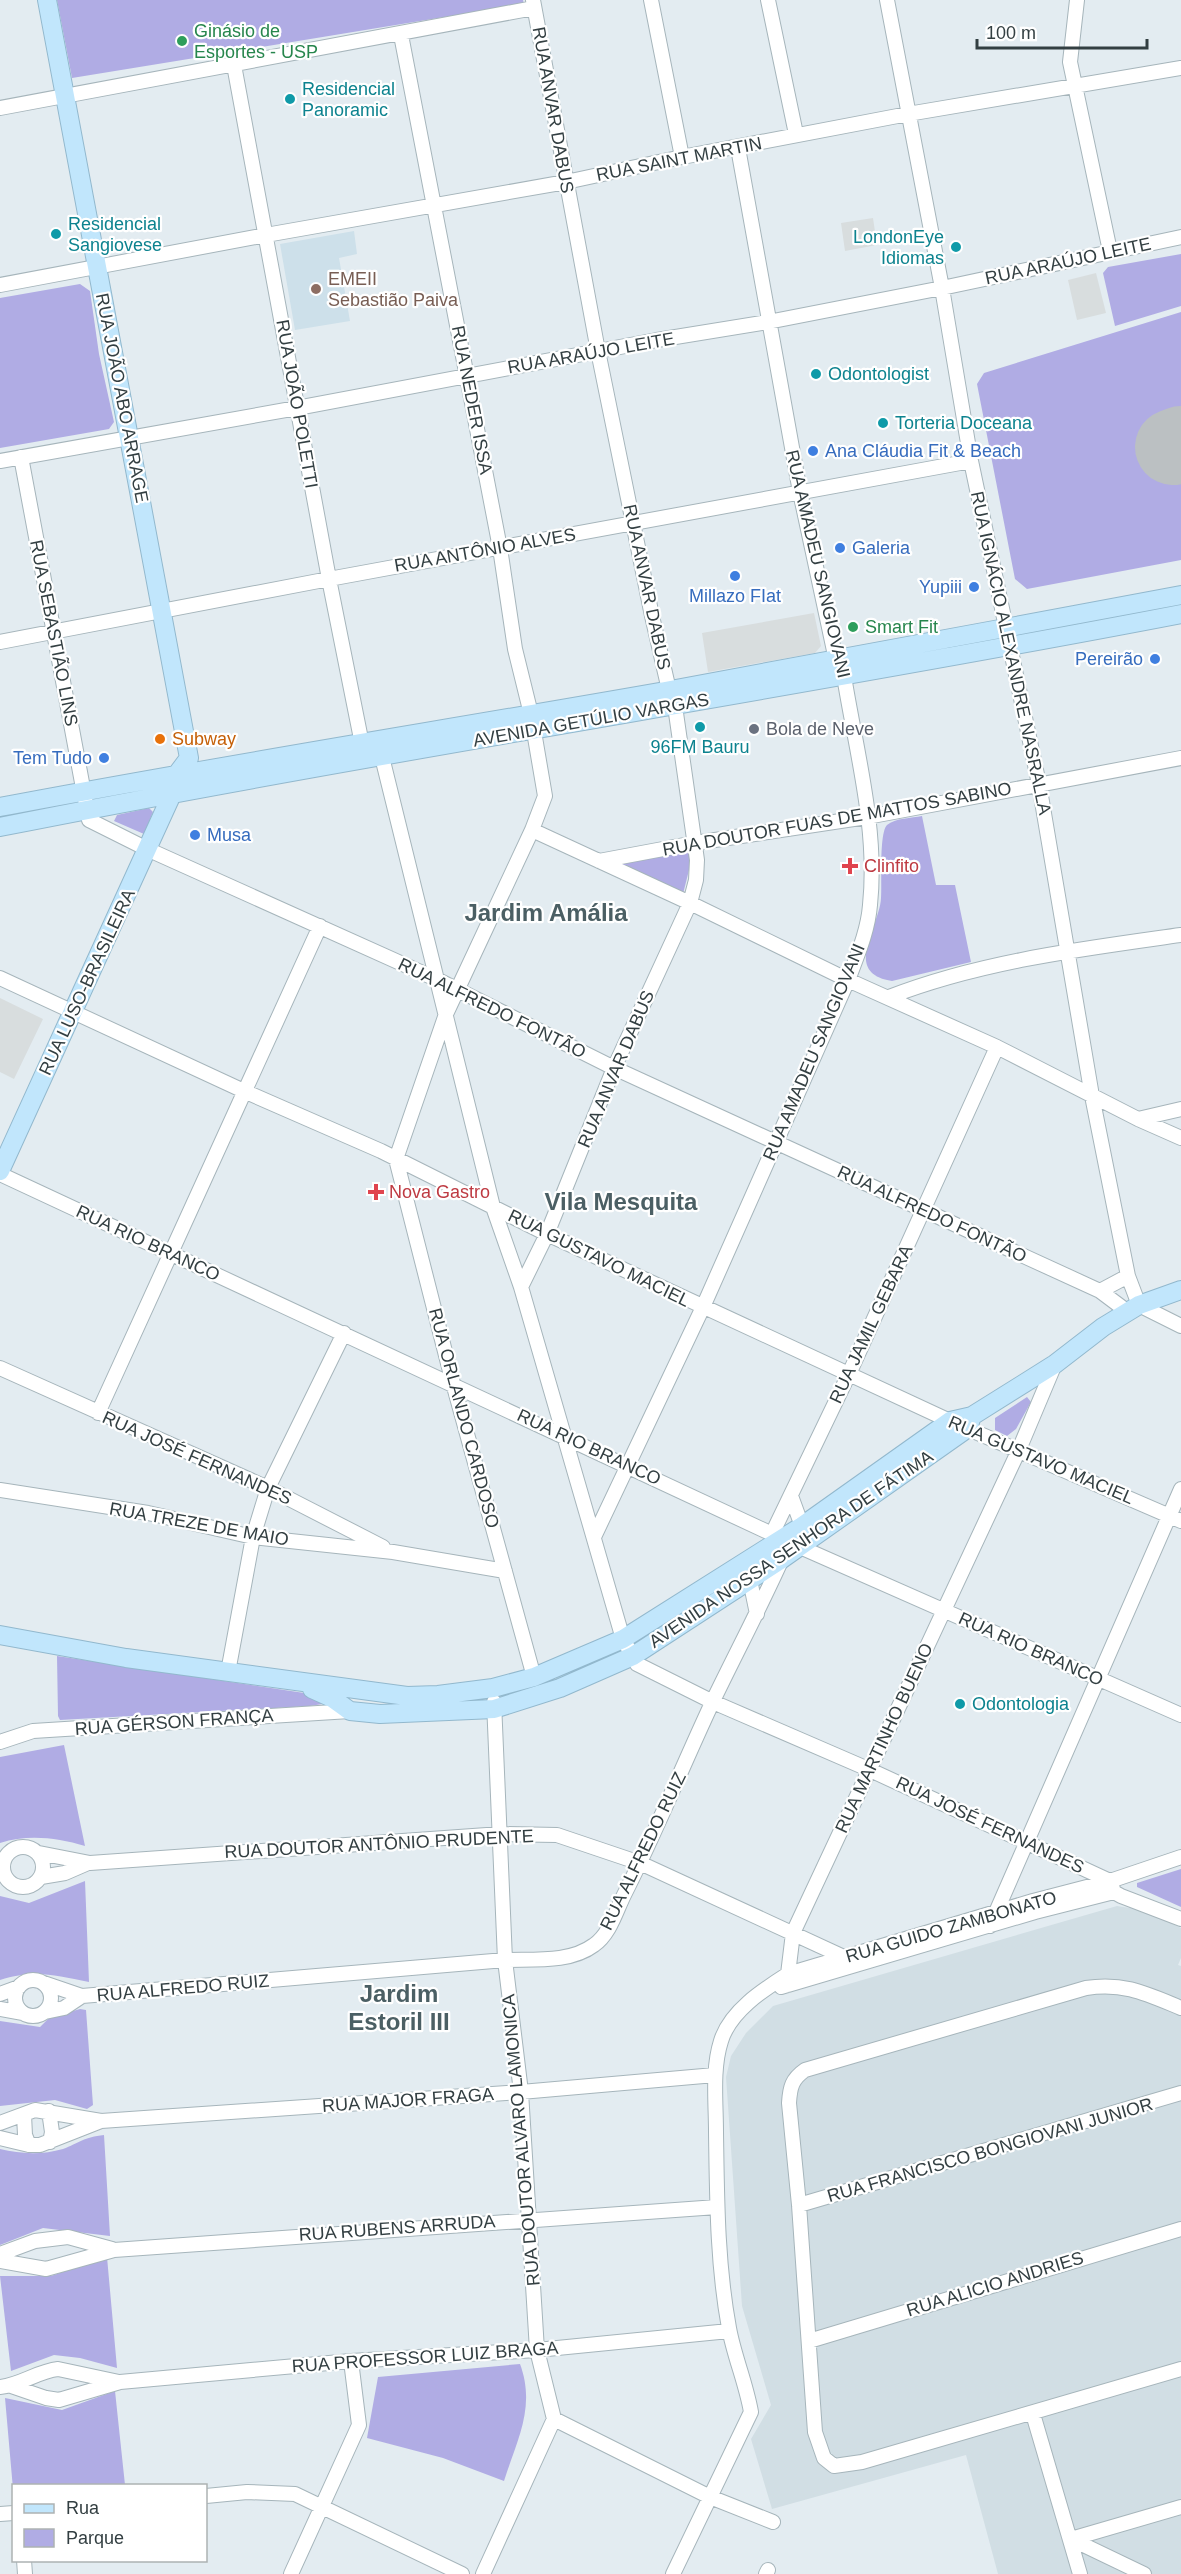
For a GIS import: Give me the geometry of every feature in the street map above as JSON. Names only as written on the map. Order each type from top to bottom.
[{"type":"street","name":"RUA JOÃO ABO ARRAGE","points":[[47,0],[129,438],[195,772]]},
{"type":"street","points":[[651,0],[682,157]]},
{"type":"street","points":[[768,0],[796,134]]},
{"type":"street","name":"RUA IGNÁCIO ALEXANDRE NASRALLA","points":[[887,0],[942,288],[971,461],[1012,647],[1038,784],[1092,1096],[1133,1308]]},
{"type":"street","points":[[1077,0],[1070,62],[1110,251]]},
{"type":"street","points":[[0,108],[401,35],[533,4]]},
{"type":"street","name":"RUA ANVAR DABUS","points":[[522,1287],[547,1234],[614,1068],[690,903],[696,880],[697,860],[672,698],[598,351],[533,4]]},
{"type":"street","name":"RUA NEDER ISSA","points":[[396,1159],[446,1014],[532,830],[544,796],[533,722],[515,649],[500,548],[401,35]]},
{"type":"street","name":"RUA JOÃO POLETTI","points":[[234,65],[329,579],[362,744]]},
{"type":"street","name":"RUA SAINT MARTIN","points":[[0,285],[566,182],[682,157],[738,148],[796,134],[1181,68]]},
{"type":"street","name":"RUA AMADEU SANGIOVANI","points":[[594,1537],[703,1307],[848,980],[860,948],[870,907],[872,842],[840,668],[800,492],[738,148]]},
{"type":"street","name":"RUA ARAÚJO LEITE","points":[[0,461],[768,322],[1181,237]]},
{"type":"street","name":"RUA SEBASTIÃO LINS","points":[[21,457],[88,810]]},
{"type":"street","name":"RUA ANTÔNIO ALVES","points":[[0,642],[971,461]]},
{"type":"street","points":[[1178,595],[1180,617]]},
{"type":"street","name":"AVENIDA GETÚLIO VARGAS","points":[[840,668],[1006,628],[1178,595]]},
{"type":"street","name":"AVENIDA GETÚLIO VARGAS","points":[[0,827],[173,792],[195,772],[362,744],[533,722],[840,668],[1012,647],[1180,617]]},
{"type":"street","name":"AVENIDA GETÚLIO VARGAS","points":[[195,772],[382,757],[533,722]]},
{"type":"street","points":[[382,757],[493,1207],[522,1287],[623,1639],[633,1656]]},
{"type":"street","name":"RUA DOUTOR FUAS DE MATTOS SABINO","points":[[599,861],[695,843],[867,817],[1181,758]]},
{"type":"street","points":[[0,807],[195,772]]},
{"type":"street","points":[[173,792],[177,774]]},
{"type":"street","name":"RUA LUSO-BRASILEIRA","points":[[0,1173],[173,792]]},
{"type":"street","name":"RUA ALFREDO FONTÃO","points":[[88,810],[89,820],[147,849],[436,979],[614,1068],[922,1212],[1100,1291],[1133,1308],[1181,1326]]},
{"type":"street","points":[[532,830],[690,903],[848,980],[997,1047],[1137,1119],[1181,1138]]},
{"type":"street","points":[[98,1413],[320,926]]},
{"type":"street","points":[[888,998],[931,981],[1068,951],[1181,935]]},
{"type":"street","name":"RUA GUSTAVO MACIEL","points":[[0,978],[396,1159],[547,1234],[950,1421]]},
{"type":"street","name":"RUA JAMIL GEBARA","points":[[777,1536],[792,1496],[997,1047]]},
{"type":"street","points":[[1137,1119],[1181,1109]]},
{"type":"street","points":[[1167,1132],[1173,1121],[1181,1116]]},
{"type":"street","name":"RUA ORLANDO CARDOSO","points":[[396,1159],[453,1383],[534,1677]]},
{"type":"street","name":"RUA RIO BRANCO","points":[[0,1173],[171,1255],[453,1383],[800,1547],[1181,1715]]},
{"type":"street","points":[[1100,1291],[1128,1275]]},
{"type":"street","name":"AVENIDA NOSSA SENHORA DE FÁTIMA","points":[[291,1680],[323,1693],[347,1709],[380,1714],[494,1709],[560,1688],[633,1656],[800,1547],[970,1422],[1133,1308],[1181,1290]]},
{"type":"street","points":[[228,1672],[253,1537],[268,1488],[344,1333]]},
{"type":"street","name":"RUA MARTINHO BUENO","points":[[788,1979],[794,1933],[868,1769],[1018,1452],[1055,1364]]},
{"type":"street","name":"RUA JOSÉ FERNANDES","points":[[0,1368],[268,1488],[393,1552]]},
{"type":"street","name":"AVENIDA NOSSA SENHORA DE FÁTIMA","points":[[0,1635],[126,1658],[417,1696],[493,1688],[534,1677],[623,1639],[777,1536],[802,1526],[950,1421],[970,1422]]},
{"type":"street","name":"RUA GUSTAVO MACIEL","points":[[970,1422],[1018,1452],[1175,1518]]},
{"type":"street","points":[[990,1926],[1099,1679],[1175,1518],[1181,1489]]},
{"type":"street","name":"RUA TREZE DE MAIO","points":[[0,1490],[148,1513],[253,1537],[393,1552],[505,1570]]},
{"type":"street","points":[[792,1496],[802,1526]]},
{"type":"street","points":[[338,1545],[345,1529]]},
{"type":"street","points":[[757,1614],[782,1559]]},
{"type":"street","points":[[750,1580],[757,1614]]},
{"type":"street","name":"RUA ALFREDO RUIZ","points":[[41,1982],[82,1996],[505,1960],[557,1958],[579,1953],[594,1945],[605,1934],[713,1702],[757,1614]]},
{"type":"street","name":"RUA JOSÉ FERNANDES","points":[[633,1656],[637,1664],[713,1702],[1027,1841],[1181,1919]]},
{"type":"street","points":[[347,1709],[354,1688]]},
{"type":"street","name":"RUA DOUTOR ALVARO LAMONICA","points":[[493,1688],[505,1960],[521,2092],[537,2350],[554,2419]]},
{"type":"street","name":"RUA GÉRSON FRANÇA","points":[[0,1742],[33,1731],[347,1709]]},
{"type":"street","name":"RUA DOUTOR ANTÔNIO PRUDENTE","points":[[90,1863],[65,1873],[41,1877],[30,1887],[17,1887],[6,1883],[3,1867],[4,1856],[19,1847],[90,1863],[501,1834],[557,1835],[640,1863],[851,1961]]},
{"type":"street","points":[[39,1853],[44,1865],[41,1877]]},
{"type":"street","name":"RUA GUIDO ZAMBONATO","points":[[673,2574],[751,2412],[745,2382],[729,2331],[724,2298],[717,2206],[715,2075],[721,2039],[736,2015],[758,1993],[788,1979],[900,1946],[996,1912],[1034,1906],[1112,1886],[1181,1857]]},
{"type":"street","name":"RUA GUIDO ZAMBONATO","points":[[900,1946],[990,1926],[1034,1906]]},
{"type":"street","points":[[0,1994],[19,1987],[29,1980],[41,1982],[50,1990],[52,1996],[45,2012]]},
{"type":"street","points":[[1181,2008],[1132,1988],[1105,1985],[1086,1988],[805,2070],[796,2076],[790,2086],[789,2103],[817,2440],[824,2458],[834,2466],[862,2462],[1181,2369]]},
{"type":"street","points":[[19,1987],[15,1998],[23,2013]]},
{"type":"street","name":"RUA ALFREDO RUIZ","points":[[0,2009],[34,2017],[64,2008],[82,1996]]},
{"type":"street","name":"RUA MAJOR FRAGA","points":[[0,2123],[35,2109],[101,2121],[521,2092],[715,2075]]},
{"type":"street","name":"RUA FRANCISCO BONGIOVANI JUNIOR","points":[[799,2205],[1181,2093]]},
{"type":"street","points":[[49,2111],[52,2123],[50,2142]]},
{"type":"street","points":[[24,2115],[29,2145]]},
{"type":"street","name":"RUA MAJOR FRAGA","points":[[0,2138],[29,2145],[50,2142],[101,2121]]},
{"type":"street","name":"RUA RUBENS ARRUDA","points":[[0,2261],[38,2268],[54,2268],[114,2250],[717,2206]]},
{"type":"street","name":"RUA ALICIO ANDRIES","points":[[809,2342],[1181,2229]]},
{"type":"street","points":[[68,2237],[70,2264]]},
{"type":"street","name":"RUA RUBENS ARRUDA","points":[[0,2254],[35,2241],[68,2237],[114,2250]]},
{"type":"street","points":[[35,2241],[38,2268]]},
{"type":"street","name":"RUA PROFESSOR LUIZ BRAGA","points":[[5,2386],[58,2400],[120,2382],[351,2361],[537,2350],[729,2331]]},
{"type":"street","points":[[291,2574],[359,2425],[351,2361]]},
{"type":"street","points":[[46,2398],[44,2383],[49,2370]]},
{"type":"street","name":"RUA PROFESSOR LUIZ BRAGA","points":[[5,2386],[49,2370],[70,2371],[120,2382]]},
{"type":"street","points":[[70,2371],[76,2382],[76,2396]]},
{"type":"street","points":[[1033,2414],[1080,2574]]},
{"type":"street","points":[[483,2574],[554,2419],[710,2497],[773,2522]]},
{"type":"street","points":[[207,2496],[247,2492],[295,2494],[462,2574]]},
{"type":"street","points":[[1071,2539],[1181,2507]]},
{"type":"street","points":[[1071,2539],[1144,2574]]},
{"type":"shaded area","points":[[873,218],[877,245],[845,251],[841,223]]},
{"type":"shaded area","name":"EMEII Sebastião Paiva","points":[[354,231],[357,254],[339,258],[350,321],[295,330],[280,244]]},
{"type":"shaded area","points":[[1096,273],[1106,313],[1077,320],[1068,280]]},
{"type":"shaded area","points":[[814,613],[821,646],[815,653],[708,672],[702,633]]},
{"type":"shaded area","points":[[0,998],[43,1019],[14,1079],[0,1072]]},
{"type":"shaded area","points":[[1117,1906],[1143,1910],[1181,1928],[1181,1958],[1178,1965],[1181,1966],[1181,2574],[998,2574],[966,2455],[772,2509],[751,2439],[771,2405],[742,2306],[726,2077],[731,2056],[746,2033],[773,2006]]},
{"type":"green space","name":"Ginásio de Esportes - USP","points":[[57,0],[523,0],[524,4],[72,78]]},
{"type":"green space","points":[[1181,254],[1181,306],[1115,326],[1103,273],[1108,267]]},
{"type":"green space","points":[[80,284],[90,291],[99,354],[114,422],[109,429],[0,448],[0,298]]},
{"type":"green space","points":[[1181,312],[1181,409],[1155,417],[1148,423],[1164,476],[1170,483],[1181,480],[1181,560],[1027,589],[1015,579],[977,384],[984,373]]},
{"type":"green space","points":[[149,808],[153,812],[144,834],[114,821],[117,815]]},
{"type":"green space","points":[[922,816],[936,885],[955,885],[971,962],[892,981],[877,976],[869,969],[866,959],[867,947],[881,898],[884,830],[890,823]]},
{"type":"green space","points":[[689,849],[689,870],[683,894],[616,863]]},
{"type":"green space","points":[[1027,1397],[1031,1402],[1016,1429],[1007,1436],[995,1430],[995,1418]]},
{"type":"green space","points":[[57,1656],[311,1694],[321,1697],[322,1704],[60,1720],[58,1716]]},
{"type":"green space","points":[[64,1745],[85,1846],[43,1838],[0,1843],[0,1757]]},
{"type":"green space","points":[[1181,1869],[1181,1907],[1137,1887],[1137,1883]]},
{"type":"green space","points":[[85,1881],[89,1982],[55,1975],[34,1974],[0,1980],[0,1896],[29,1903]]},
{"type":"green space","points":[[80,2009],[86,2010],[93,2105],[87,2109],[55,2100],[0,2106],[0,2021],[40,2027],[49,2018]]},
{"type":"green space","points":[[104,2135],[110,2236],[43,2228],[0,2245],[0,2149],[24,2153],[47,2152]]},
{"type":"green space","points":[[107,2257],[117,2368],[80,2358],[54,2355],[11,2371],[0,2276],[51,2276]]},
{"type":"green space","points":[[520,2364],[526,2395],[525,2409],[519,2437],[504,2481],[443,2458],[367,2438],[378,2377]]},
{"type":"green space","points":[[115,2391],[125,2484],[13,2484],[5,2398],[62,2410]]},
{"type":"runway","points":[[1173,447],[1181,444]]},
{"type":"place","name":"Ginásio de Esportes - USP","points":[[182,41]]},
{"type":"place","name":"Residencial Panoramic","points":[[290,99]]},
{"type":"place","name":"Residencial Sangiovese","points":[[56,234]]},
{"type":"place","name":"LondonEye Idiomas","points":[[956,247]]},
{"type":"place","name":"EMEII Sebastião Paiva","points":[[316,289]]},
{"type":"place","name":"Odontologist","points":[[816,374]]},
{"type":"place","name":"Torteria Doceana","points":[[883,423]]},
{"type":"place","name":"Ana Cláudia Fit & Beach","points":[[813,451]]},
{"type":"place","name":"Galeria","points":[[840,548]]},
{"type":"place","name":"Millazo FIat","points":[[735,576]]},
{"type":"place","name":"Yupiii","points":[[974,587]]},
{"type":"place","name":"Smart Fit","points":[[853,627]]},
{"type":"place","name":"Pereirão","points":[[1155,659]]},
{"type":"place","name":"96FM Bauru","points":[[700,727]]},
{"type":"place","name":"Bola de Neve","points":[[754,729]]},
{"type":"place","name":"Subway","points":[[160,739]]},
{"type":"place","name":"Tem Tudo","points":[[104,758]]},
{"type":"place","name":"Musa","points":[[195,835]]},
{"type":"place","name":"Clinfito","points":[[850,866]]},
{"type":"place","name":"Nova Gastro","points":[[376,1192]]},
{"type":"place","name":"Odontologia","points":[[960,1704]]},
{"type":"district","name":"Jardim Amália","points":[[546,912]]},
{"type":"district","name":"Vila Mesquita","points":[[621,1201]]},
{"type":"district","name":"Jardim Estoril III","points":[[399,2007]]}]
